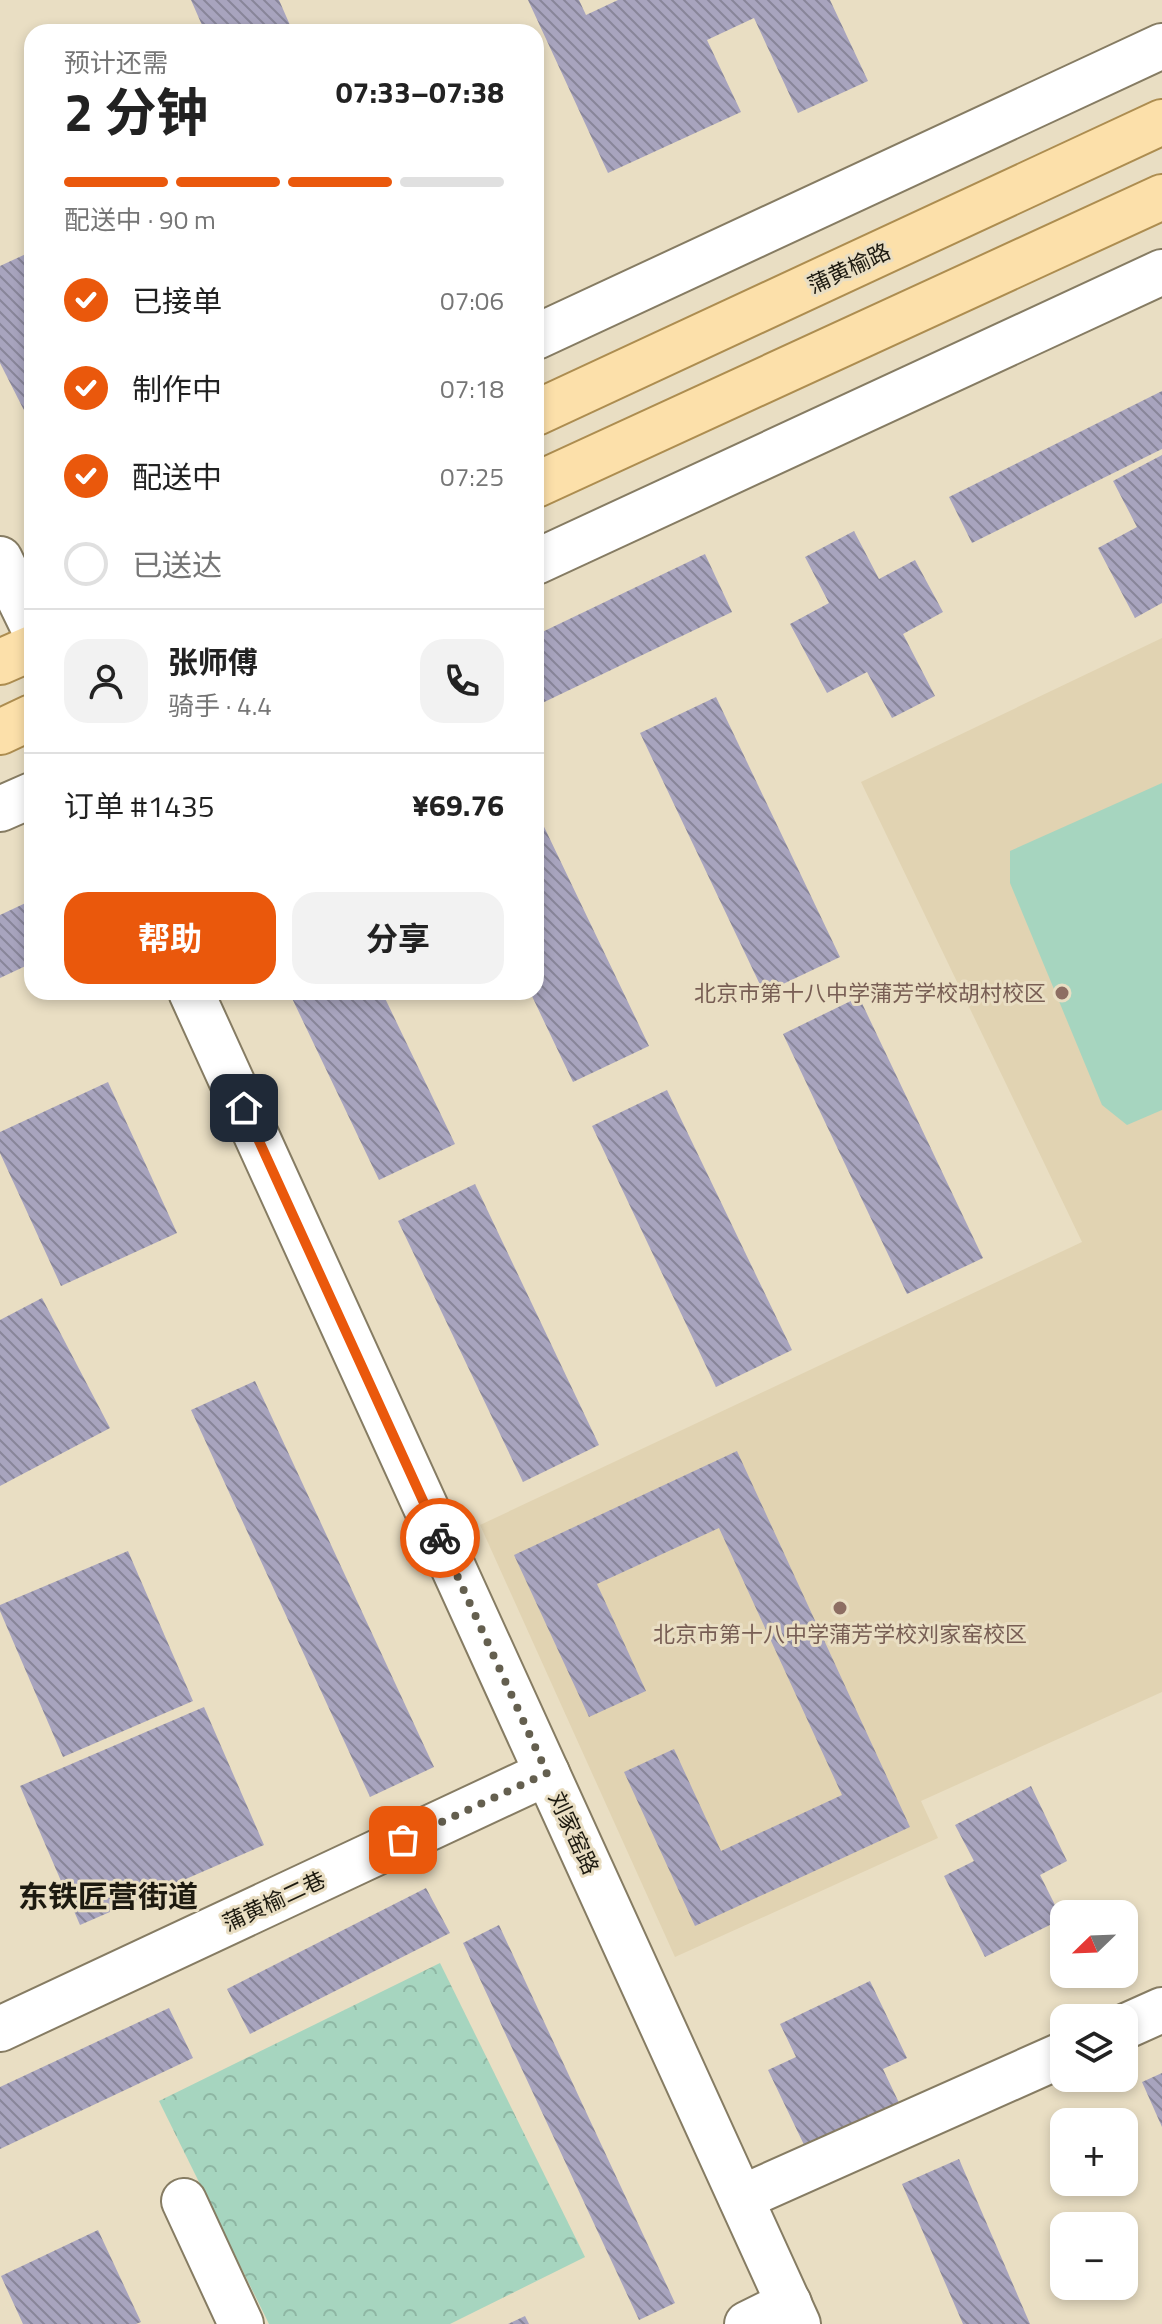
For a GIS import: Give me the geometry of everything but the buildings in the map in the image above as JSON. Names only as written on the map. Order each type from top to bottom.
[{"type":"main road","name":"蒲黄榆路","points":[[544,409],[1162,122]]},
{"type":"main road","points":[[544,481],[1161,198]]},
{"type":"main road","points":[[0,662],[24,652]]},
{"type":"main road","points":[[0,732],[24,721]]},
{"type":"street","points":[[544,333],[1162,46]]},
{"type":"street","points":[[544,558],[1162,272]]},
{"type":"street","points":[[11,574],[24,606]]},
{"type":"street","points":[[0,809],[24,798]]},
{"type":"street","name":"刘家窑路","points":[[195,1000],[794,2314]]},
{"type":"street","name":"蒲黄榆二巷","points":[[0,2029],[547,1773]]},
{"type":"street","points":[[1138,2021],[1162,2010]]},
{"type":"street","points":[[741,2198],[1050,2060]]},
{"type":"street","points":[[184,2201],[241,2324]]},
{"type":"street","points":[[747,2324],[794,2314]]},
{"type":"shaded area","name":"北京市第十八中学蒲芳学校刘家窑校区","points":[[1162,638],[1162,1692],[921,1801],[938,1838],[675,1957],[480,1525],[1082,1242],[861,782]]},
{"type":"green space","points":[[1162,783],[1162,1110],[1127,1125],[1102,1105],[1010,883],[1010,851]]},
{"type":"green space","points":[[440,1963],[585,2257],[450,2324],[269,2324],[159,2101]]},
{"type":"way so far","points":[[403,1840],[547,1773],[440,1538]]},
{"type":"place","name":"北京市第十八中学蒲芳学校胡村校区","points":[[1062,993]]},
{"type":"place","name":"北京市第十八中学蒲芳学校刘家窑校区","points":[[840,1608]]},
{"type":"district","name":"东铁匠营街道","points":[[108,1897]]},
{"type":"route","points":[[244,1108],[440,1538]]}]
